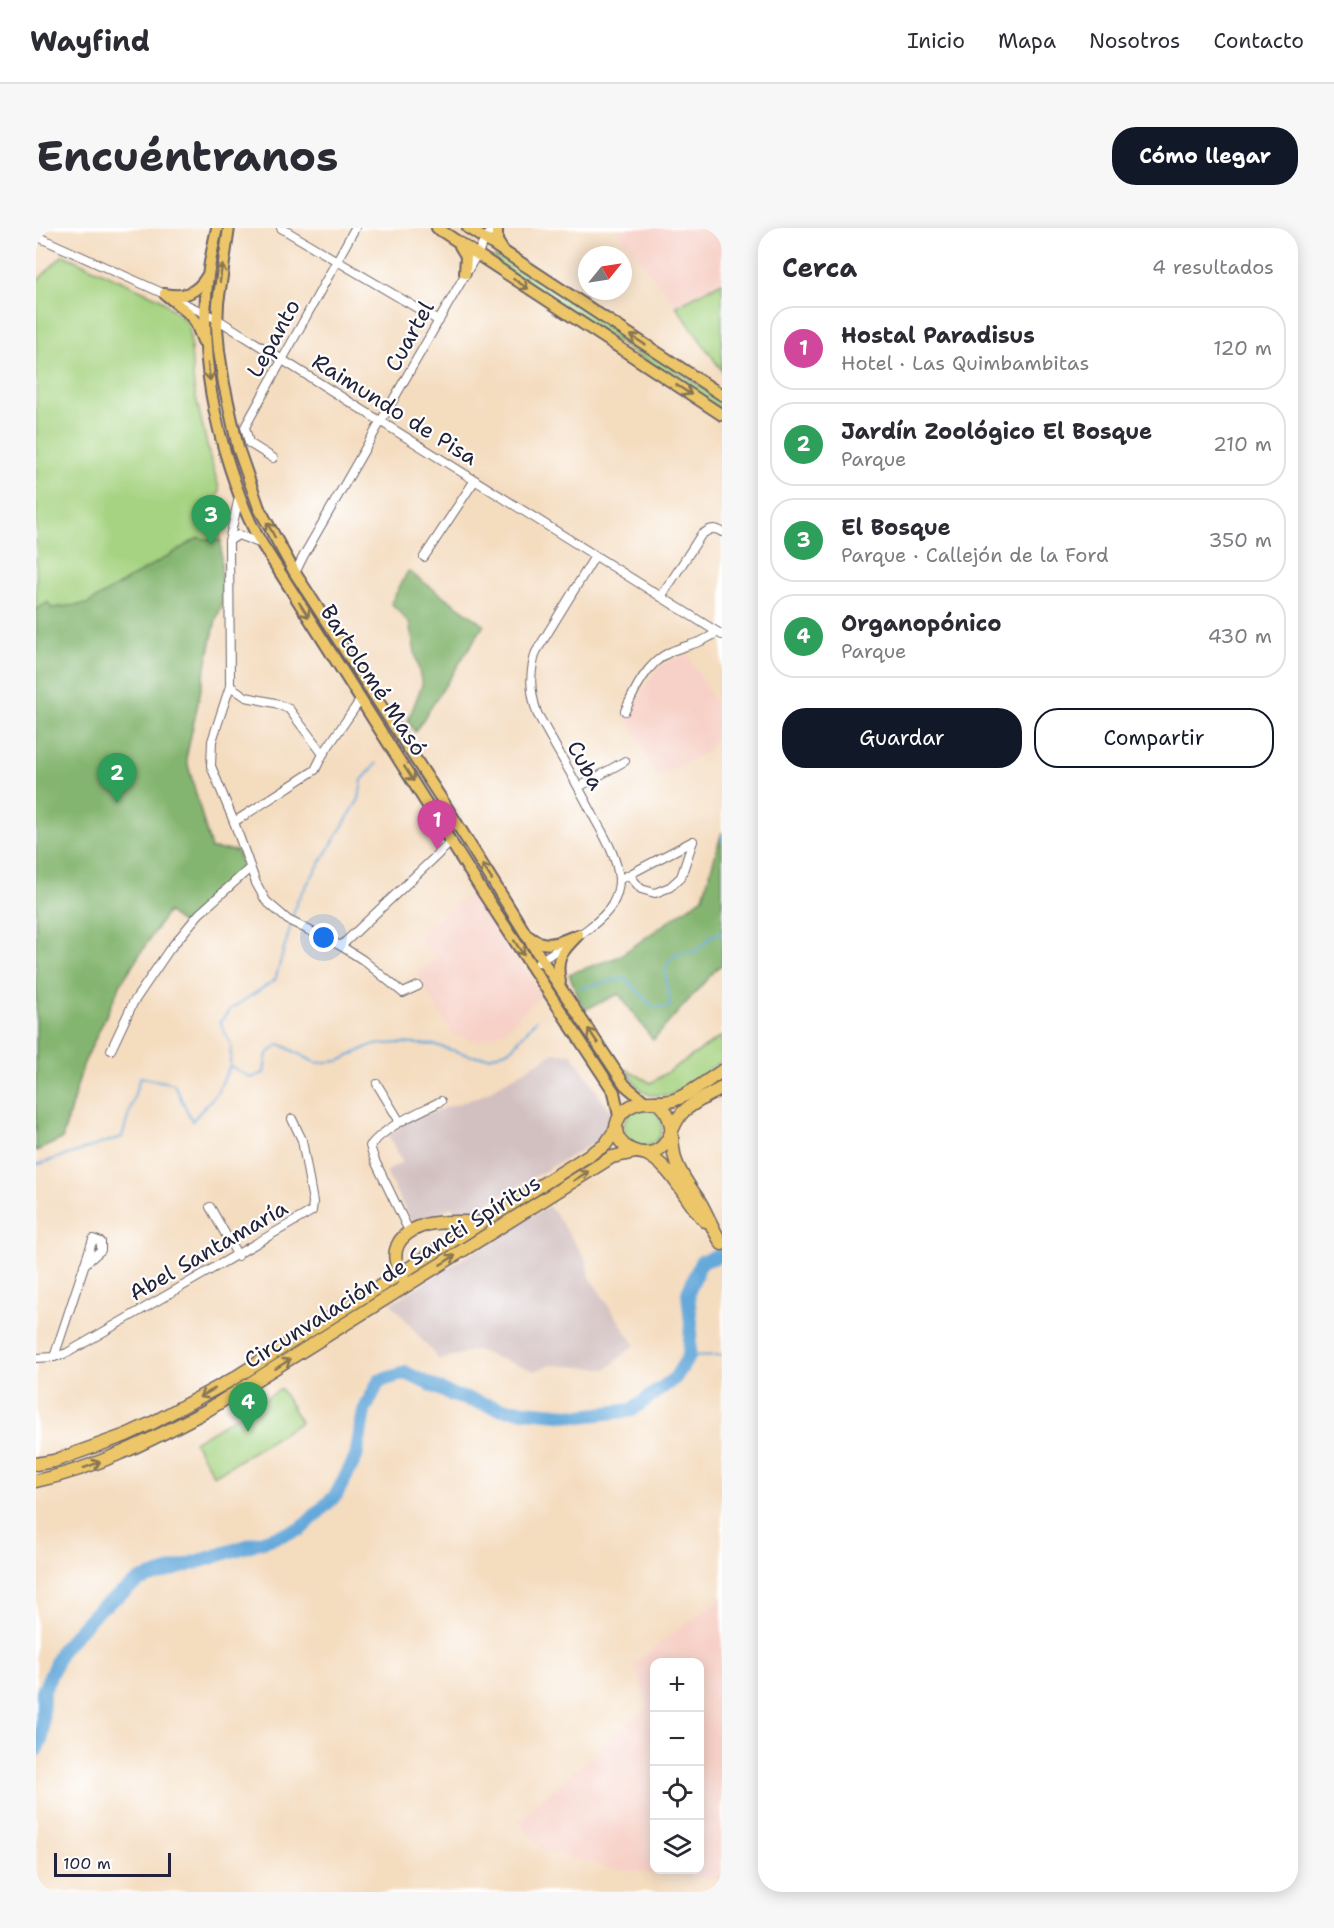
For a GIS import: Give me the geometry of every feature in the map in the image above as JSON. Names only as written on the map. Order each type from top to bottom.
[{"type":"highway","points":[[711,1226],[695,1211],[669,1172],[653,1158],[625,1146],[616,1129],[620,1116],[631,1105],[679,1098],[722,1071]]},
{"type":"highway","points":[[640,1152],[652,1153],[660,1149],[683,1112],[722,1088]]},
{"type":"highway","points":[[650,1102],[664,1108],[668,1114],[672,1146],[678,1167],[702,1205],[722,1244]]},
{"type":"highway","name":"Circunvalación de Sancti Spíritus","points":[[36,1464],[54,1461],[126,1435],[231,1380],[605,1145],[616,1129]]},
{"type":"highway","name":"Circunvalación de Sancti Spíritus","points":[[36,1480],[91,1466],[145,1443],[196,1417],[612,1157],[640,1152]]},
{"type":"highway","points":[[538,1187],[551,1196]]},
{"type":"highway","points":[[408,1286],[396,1264],[395,1251],[399,1241],[425,1225],[482,1222]]},
{"type":"main road","name":"Bartolomé Masó","points":[[217,228],[206,294],[206,346],[210,388],[219,432],[239,497],[262,544],[614,1092],[620,1116]]},
{"type":"main road","name":"Bartolomé Masó","points":[[229,228],[220,282],[218,343],[238,448],[259,508],[295,573],[444,803],[542,960],[625,1085],[650,1102]]},
{"type":"main road","points":[[437,228],[722,415]]},
{"type":"main road","points":[[468,228],[722,394]]},
{"type":"main road","points":[[497,228],[497,241],[503,252]]},
{"type":"main road","points":[[456,241],[466,256],[465,273]]},
{"type":"main road","points":[[465,273],[477,264],[489,263]]},
{"type":"main road","points":[[165,294],[176,296],[197,290],[209,273]]},
{"type":"main road","points":[[165,294],[195,321],[206,346]]},
{"type":"main road","points":[[273,561],[286,558]]},
{"type":"main road","points":[[525,934],[543,944],[553,944],[578,935]]},
{"type":"main road","points":[[566,996],[557,970],[559,958],[578,935]]},
{"type":"street","points":[[282,228],[439,321]]},
{"type":"street","name":"Lepanto","points":[[273,458],[249,443],[245,427],[355,228]]},
{"type":"street","name":"Cuartel","points":[[295,573],[492,228]]},
{"type":"street","name":"Raimundo de Pisa","points":[[36,236],[217,319],[720,634]]},
{"type":"street","points":[[424,557],[475,480]]},
{"type":"street","points":[[239,497],[229,541],[230,687],[212,741],[211,766],[250,867],[266,901],[288,920],[341,946],[363,960],[403,993],[418,986]]},
{"type":"street","points":[[660,597],[701,535],[710,529],[722,532]]},
{"type":"street","points":[[229,541],[238,535],[262,544]]},
{"type":"street","points":[[286,558],[304,555]]},
{"type":"street","name":"Cuba","points":[[595,556],[537,652],[531,669],[532,691],[537,713],[579,787],[609,847],[619,880]]},
{"type":"street","points":[[625,711],[638,685],[657,660],[670,652],[720,634]]},
{"type":"street","points":[[230,687],[246,697],[275,703],[289,709],[323,754]]},
{"type":"street","points":[[234,822],[315,770],[323,754],[362,699]]},
{"type":"street","points":[[579,787],[625,761]]},
{"type":"street","points":[[341,946],[452,841]]},
{"type":"street","points":[[532,967],[600,920],[612,905],[619,880],[693,841],[681,877],[670,887],[655,893],[641,889],[630,875]]},
{"type":"street","points":[[111,1050],[133,1003],[169,950],[199,914],[250,867]]},
{"type":"street","points":[[377,1084],[400,1122]]},
{"type":"street","points":[[410,1233],[370,1146],[376,1138],[400,1122],[441,1101]]},
{"type":"street","name":"Abel Santamaría","points":[[36,1358],[54,1357],[67,1353],[238,1256],[312,1211],[314,1202],[302,1140],[292,1119]]},
{"type":"street","points":[[210,1207],[238,1256]]},
{"type":"street","points":[[54,1357],[84,1265]]},
{"type":"shaded area","points":[[617,228],[722,228],[722,282],[676,306],[632,251],[632,246],[626,243]]},
{"type":"shaded area","points":[[687,653],[722,715],[722,721],[708,751],[657,778],[626,716],[658,667]]},
{"type":"shaded area","points":[[472,892],[541,995],[504,1032],[479,1041],[453,1035],[416,973],[436,959],[418,935]]},
{"type":"shaded area","points":[[554,1053],[572,1054],[612,1114],[604,1137],[464,1217],[451,1207],[414,1227],[386,1172],[402,1162],[388,1135],[412,1119],[481,1096]]},
{"type":"shaded area","points":[[548,1206],[586,1260],[589,1276],[635,1345],[607,1369],[550,1365],[535,1371],[475,1350],[439,1360],[391,1303]]},
{"type":"shaded area","points":[[722,1597],[722,1880],[660,1874],[704,1874],[704,1658],[650,1658],[650,1873],[618,1870],[542,1850],[518,1820],[648,1706],[634,1663]]},
{"type":"green space","points":[[63,255],[159,298],[189,324],[194,389],[220,491],[212,507],[220,525],[222,605],[216,619],[186,758],[211,849],[237,851],[243,869],[183,924],[167,912],[121,983],[83,1065],[62,1139],[36,1151],[36,282]]},
{"type":"green space","points":[[494,257],[502,257],[722,400],[722,410],[499,265]]},
{"type":"green space","points":[[722,282],[722,371],[676,306]]},
{"type":"green space","points":[[198,538],[221,541],[222,605],[216,619],[186,758],[211,849],[237,851],[243,869],[183,924],[167,912],[121,983],[83,1065],[62,1139],[36,1151],[36,610],[48,602],[51,608],[87,604]]},
{"type":"green space","points":[[408,571],[484,625],[415,732],[408,721],[422,685],[409,623],[391,603]]},
{"type":"green space","points":[[722,832],[722,965],[653,1040],[619,994],[584,1010],[569,974],[618,957],[703,897]]},
{"type":"green space","points":[[722,1036],[722,1061],[671,1095],[650,1095],[641,1091],[626,1069],[651,1083]]},
{"type":"green space","points":[[643,1108],[656,1114],[662,1127],[656,1140],[643,1146],[630,1140],[624,1127],[630,1114]]},
{"type":"green space","points":[[281,1389],[301,1422],[214,1476],[194,1442]]},
{"type":"waterway","points":[[292,919],[297,901],[359,799],[362,780],[377,763]]},
{"type":"waterway","points":[[722,835],[722,842]]},
{"type":"waterway","points":[[230,1066],[231,1045],[220,1022],[231,1009],[275,980],[291,925]]},
{"type":"waterway","points":[[581,988],[625,978],[653,1007],[669,1007],[666,973],[670,961],[674,956],[695,951],[703,946],[711,936],[722,933]]},
{"type":"waterway","points":[[36,1165],[122,1137],[140,1077],[174,1084],[192,1121],[217,1093],[230,1066],[251,1078],[264,1073],[267,1054],[280,1044],[316,1063],[339,1061],[372,1045],[400,1043],[435,1045],[472,1056],[490,1057],[511,1049],[536,1020]]},
{"type":"waterway","points":[[36,1750],[42,1737],[43,1692],[62,1649],[98,1610],[140,1580],[301,1529],[336,1495],[356,1457],[364,1411],[379,1381],[406,1373],[452,1395],[502,1409],[581,1416],[632,1410],[675,1378],[689,1356],[691,1323],[688,1293],[701,1262],[722,1255]]},
{"type":"waterway","points":[[689,1356],[722,1355]]},
{"type":"place","name":"El Bosque","points":[[211,545]]},
{"type":"place","name":"Jardín Zoológico El Bosque","points":[[117,803]]},
{"type":"place","name":"Hostal Paradisus","points":[[437,850]]},
{"type":"place","name":"Organopónico","points":[[248,1432]]}]
